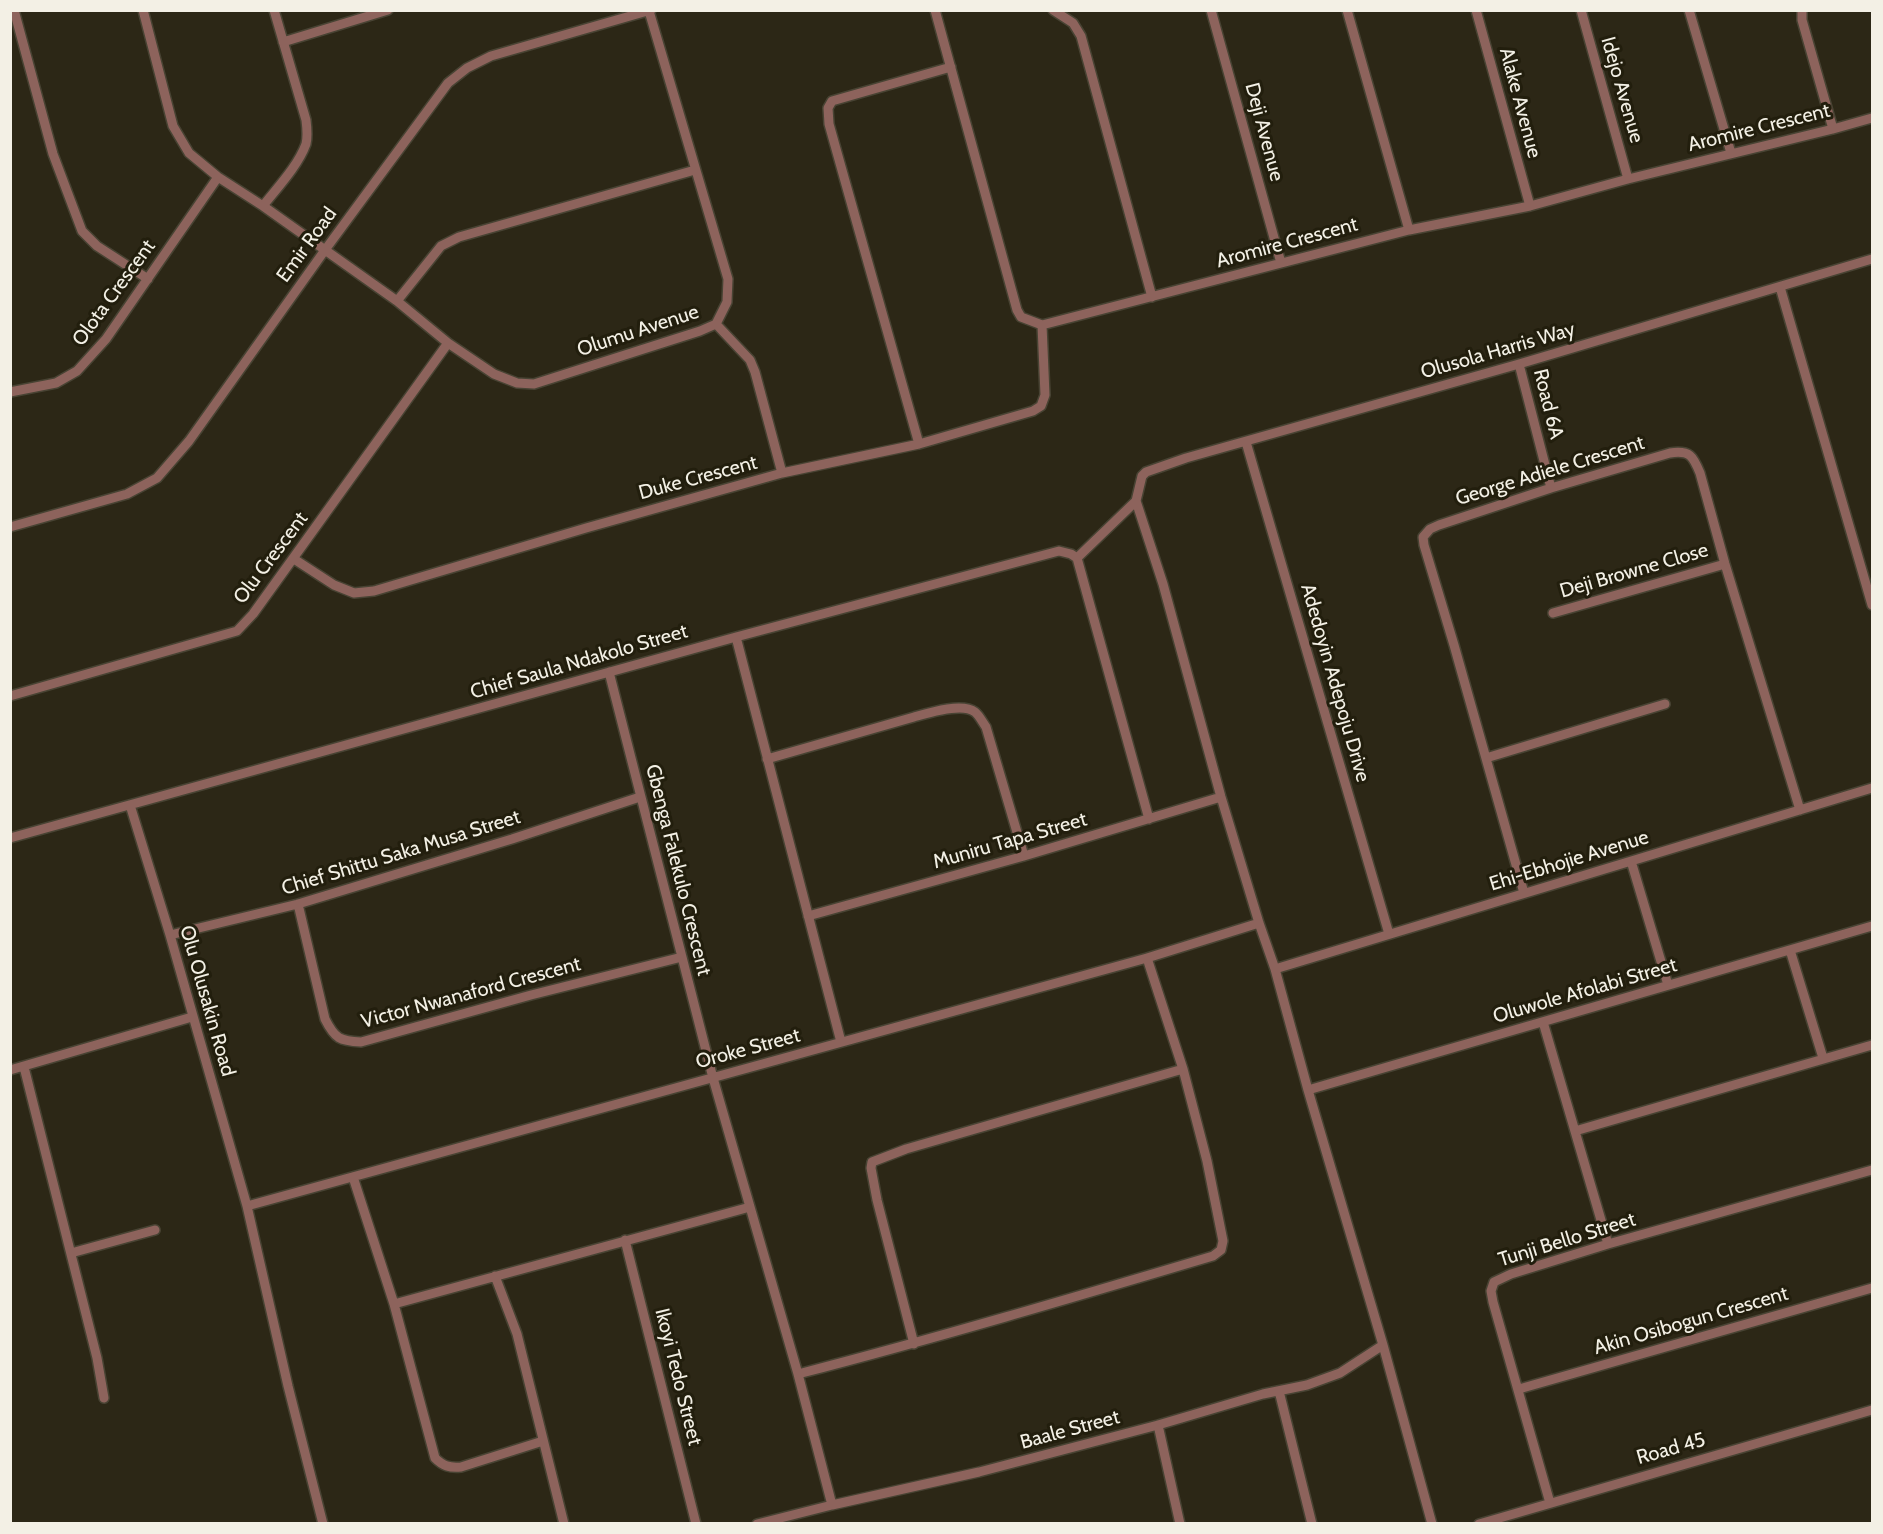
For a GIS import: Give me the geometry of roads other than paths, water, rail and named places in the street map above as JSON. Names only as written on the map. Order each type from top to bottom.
[{"type":"street","points":[[14,10],[53,154],[82,231],[97,246],[148,279]]},
{"type":"street","name":"Olumu Avenue","points":[[142,10],[173,126],[189,153],[218,177],[397,301],[448,343],[494,374],[517,383],[534,384],[700,331],[716,324],[727,302],[728,279],[650,11]]},
{"type":"street","points":[[263,207],[291,170],[306,144],[308,132],[274,10]]},
{"type":"street","points":[[283,42],[388,10]]},
{"type":"street","points":[[935,10],[1017,310],[1022,317],[1042,326]]},
{"type":"street","points":[[1053,10],[1073,23],[1080,36],[1152,297]]},
{"type":"street","name":"Deji Avenue","points":[[1211,10],[1281,263]]},
{"type":"street","points":[[1347,10],[1410,230]]},
{"type":"street","name":"Alake Avenue","points":[[1476,10],[1530,206]]},
{"type":"street","name":"Idejo Avenue","points":[[1581,10],[1628,179]]},
{"type":"street","points":[[1689,10],[1731,153]]},
{"type":"street","points":[[1802,10],[1802,20],[1833,129]]},
{"type":"street","name":"Emir Road","points":[[10,527],[127,494],[158,478],[189,441],[448,83],[467,68],[491,56],[650,11]]},
{"type":"street","points":[[920,444],[829,124],[828,108],[832,101],[951,67]]},
{"type":"street","name":"Aromire Crescent","points":[[1042,326],[1410,230],[1530,206],[1872,118]]},
{"type":"street","points":[[397,301],[441,246],[459,237],[695,170]]},
{"type":"street","name":"Olota Crescent","points":[[10,392],[56,383],[77,371],[106,339],[218,177]]},
{"type":"street","name":"Olusola Harris Way","points":[[1136,501],[1142,476],[1151,470],[1872,260]]},
{"type":"street","points":[[1780,287],[1872,605]]},
{"type":"street","points":[[716,324],[750,360],[782,473]]},
{"type":"street","name":"Duke Crescent","points":[[294,559],[334,585],[354,593],[374,591],[782,473],[920,444],[1033,411],[1041,406],[1045,388],[1042,326]]},
{"type":"street","name":"Olu Crescent","points":[[10,696],[237,631],[253,614],[294,559],[448,343]]},
{"type":"street","name":"Road 6A","points":[[1519,364],[1551,488]]},
{"type":"street","name":"Adedoyin Adepoju Drive","points":[[1246,442],[1389,934]]},
{"type":"street","name":"George Adiele Crescent","points":[[1524,893],[1423,537],[1430,529],[1439,525],[1551,488],[1670,453],[1685,452],[1694,458],[1800,810]]},
{"type":"street","points":[[1149,819],[1077,558],[1136,501],[1163,584],[1221,797],[1275,969],[1432,1524]]},
{"type":"street","name":"Chief Saula Ndakolo Street","points":[[10,838],[736,637],[1059,551],[1077,558]]},
{"type":"street","name":"Deji Browne Close","points":[[1553,613],[1725,564]]},
{"type":"street","points":[[736,637],[841,1042]]},
{"type":"street","name":"Gbenga Falekulo Crescent","points":[[609,672],[713,1078],[798,1374],[832,1505]]},
{"type":"street","points":[[1485,758],[1665,704]]},
{"type":"street","points":[[767,759],[935,711],[964,708],[975,712],[986,728],[1024,856]]},
{"type":"street","name":"Ehi-Ebhojie Avenue","points":[[1275,969],[1872,788]]},
{"type":"street","name":"Chief Shittu Saka Musa Street","points":[[170,935],[298,904],[512,839],[640,797]]},
{"type":"street","name":"Muniru Tapa Street","points":[[808,916],[1024,856],[1221,797]]},
{"type":"street","name":"Olu Olusakin Road","points":[[130,805],[170,935],[247,1206],[288,1386],[323,1524]]},
{"type":"street","points":[[1631,861],[1668,985]]},
{"type":"street","name":"Victor Nwanaford Crescent","points":[[298,904],[325,1020],[332,1033],[343,1041],[361,1042],[531,995],[682,957]]},
{"type":"street","name":"Oroke Street","points":[[247,1206],[1146,958],[1259,924]]},
{"type":"street","name":"Oluwole Afolabi Street","points":[[1308,1090],[1872,926]]},
{"type":"street","points":[[1790,950],[1823,1058]]},
{"type":"street","points":[[798,1374],[914,1344],[1213,1256],[1221,1250],[1223,1241],[1207,1161],[1183,1069],[1146,958]]},
{"type":"street","points":[[10,1070],[192,1017]]},
{"type":"street","points":[[1543,1022],[1608,1244]]},
{"type":"street","points":[[1575,1131],[1872,1045]]},
{"type":"street","points":[[24,1067],[71,1253],[104,1398]]},
{"type":"street","points":[[914,1344],[877,1200],[872,1162],[906,1149],[1183,1069]]},
{"type":"street","name":"Tunji Bello Street","points":[[1550,1503],[1493,1302],[1492,1284],[1511,1274],[1608,1244],[1872,1170]]},
{"type":"street","points":[[353,1177],[394,1304],[435,1458],[444,1466],[461,1467],[543,1441]]},
{"type":"street","points":[[394,1304],[750,1207]]},
{"type":"street","points":[[71,1253],[155,1230]]},
{"type":"street","name":"Ikoyi Tedo Street","points":[[625,1240],[696,1524]]},
{"type":"street","points":[[495,1276],[517,1334],[564,1524]]},
{"type":"street","name":"Akin Osibogun Crescent","points":[[1519,1389],[1872,1288]]},
{"type":"street","name":"Baale Street","points":[[757,1524],[979,1472],[1307,1385],[1340,1372],[1383,1345]]},
{"type":"street","points":[[1279,1391],[1312,1524]]},
{"type":"street","name":"Road 45","points":[[1479,1524],[1872,1410]]},
{"type":"street","points":[[1158,1425],[1180,1524]]}]
